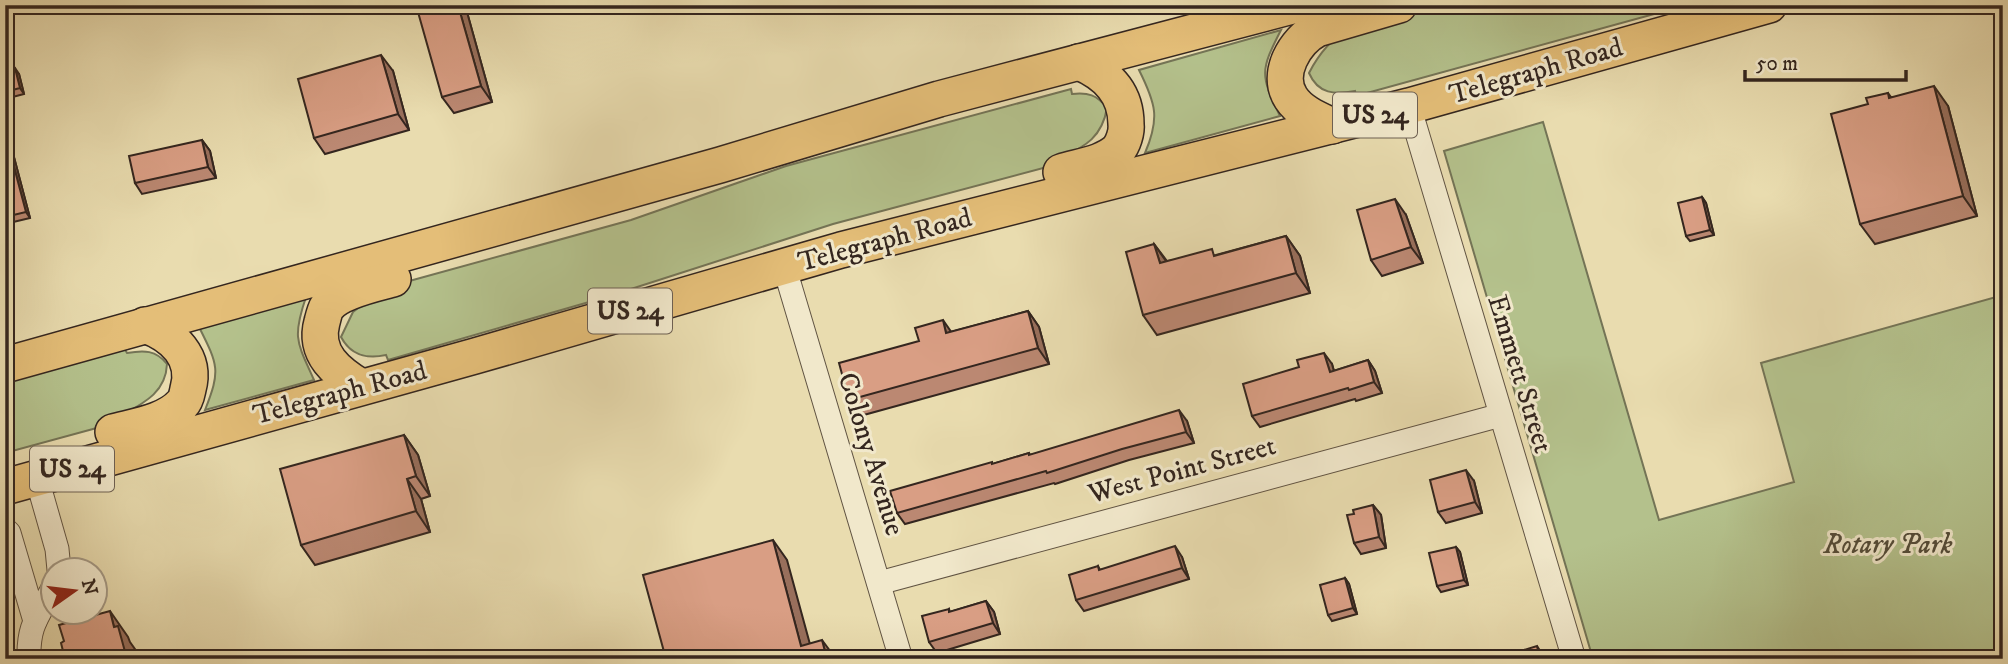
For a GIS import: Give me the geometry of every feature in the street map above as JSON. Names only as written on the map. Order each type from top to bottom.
[{"type":"main road","points":[[5,365],[720,164],[939,99],[1296,5]]},
{"type":"main road","points":[[1332,126],[1311,116],[1292,99],[1286,89],[1290,55],[1306,35],[1317,29],[1399,5]]},
{"type":"main road","name":"Telegraph Road","points":[[21,483],[784,266],[1409,106],[1761,7]]},
{"type":"main road","points":[[751,276],[834,233],[1103,160],[1120,148],[1126,130],[1126,111],[1122,98],[1111,83],[1095,69],[1079,62]]},
{"type":"main road","points":[[361,387],[331,364],[323,353],[320,341],[321,326],[328,306],[352,290],[615,217],[720,164]]},
{"type":"main road","points":[[5,463],[154,421],[184,402],[190,382],[190,367],[185,354],[161,331],[145,325]]},
{"type":"street","name":"Emmett Street","points":[[1409,106],[1574,659]]},
{"type":"street","name":"Colony Avenue","points":[[784,266],[901,659]]},
{"type":"street","name":"West Point Street","points":[[879,583],[1502,415]]},
{"type":"street","points":[[21,483],[57,549],[58,556]]},
{"type":"street","points":[[5,529],[9,533],[35,621]]},
{"type":"street","points":[[29,659],[29,637],[38,616]]},
{"type":"green space","points":[[1427,5],[1687,5],[1356,96],[1355,91],[1341,93],[1322,89],[1313,80],[1309,73],[1320,55],[1344,32],[1373,19]]},
{"type":"green space","points":[[1281,30],[1269,55],[1265,73],[1269,91],[1280,116],[1145,153],[1153,130],[1154,111],[1139,70]]},
{"type":"green space","points":[[1071,89],[1072,94],[1096,97],[1107,108],[1097,133],[1085,145],[1061,158],[1062,163],[833,224],[603,298],[388,360],[386,355],[360,355],[341,337],[353,312],[384,288],[631,220],[786,166]]},
{"type":"green space","name":"Rotary Park","points":[[1543,122],[1659,520],[1794,482],[1761,363],[2003,295],[2003,659],[1593,659],[1444,151]]},
{"type":"green space","points":[[306,297],[299,322],[298,340],[314,380],[205,410],[213,386],[215,368],[199,327]]},
{"type":"green space","points":[[124,348],[127,353],[144,351],[154,354],[167,364],[159,389],[124,414],[126,420],[5,453],[5,382]]},
{"type":"building","points":[[416,5],[458,5],[481,86],[442,97]]},
{"type":"building","points":[[381,55],[398,114],[314,138],[298,79]]},
{"type":"building","points":[[15,68],[20,88],[5,92],[5,70]]},
{"type":"building","points":[[1934,86],[1963,196],[1860,224],[1831,114],[1868,104],[1866,98],[1888,93],[1889,98]]},
{"type":"building","points":[[5,133],[26,212],[5,217]]},
{"type":"building","points":[[202,140],[208,167],[135,183],[129,156]]},
{"type":"building","points":[[1702,197],[1710,230],[1686,236],[1678,203]]},
{"type":"building","points":[[1395,199],[1411,247],[1371,260],[1357,210]]},
{"type":"building","points":[[1286,236],[1296,273],[1143,315],[1126,252],[1154,244],[1160,263],[1212,249],[1214,256]]},
{"type":"building","points":[[1028,311],[1038,348],[849,400],[839,363],[919,341],[915,328],[943,320],[946,333]]},
{"type":"building","points":[[1324,353],[1330,372],[1368,360],[1374,382],[1252,416],[1243,384],[1299,367],[1297,360]]},
{"type":"building","points":[[1179,410],[1186,432],[897,513],[890,491],[992,462],[1029,455]]},
{"type":"building","points":[[404,435],[416,476],[407,479],[416,511],[301,545],[280,469]]},
{"type":"building","points":[[1466,470],[1475,502],[1438,512],[1430,480]]},
{"type":"building","points":[[1373,505],[1379,537],[1354,543],[1347,515],[1354,514],[1353,510]]},
{"type":"building","points":[[773,540],[801,646],[822,640],[827,659],[666,659],[643,575]]},
{"type":"building","points":[[1175,546],[1182,568],[1076,600],[1069,575],[1098,566],[1099,570]]},
{"type":"building","points":[[1456,547],[1464,580],[1437,586],[1429,553]]},
{"type":"building","points":[[1345,578],[1353,608],[1328,615],[1320,585]]},
{"type":"building","points":[[986,601],[993,623],[929,642],[922,616],[949,609],[949,612]]},
{"type":"building","points":[[108,612],[114,627],[118,626],[127,659],[65,659],[59,626],[108,626]]},
{"type":"building","points":[[1537,646],[1540,659],[1512,659],[1511,654]]},
{"type":"building","points":[[369,655],[370,659],[353,659]]}]
